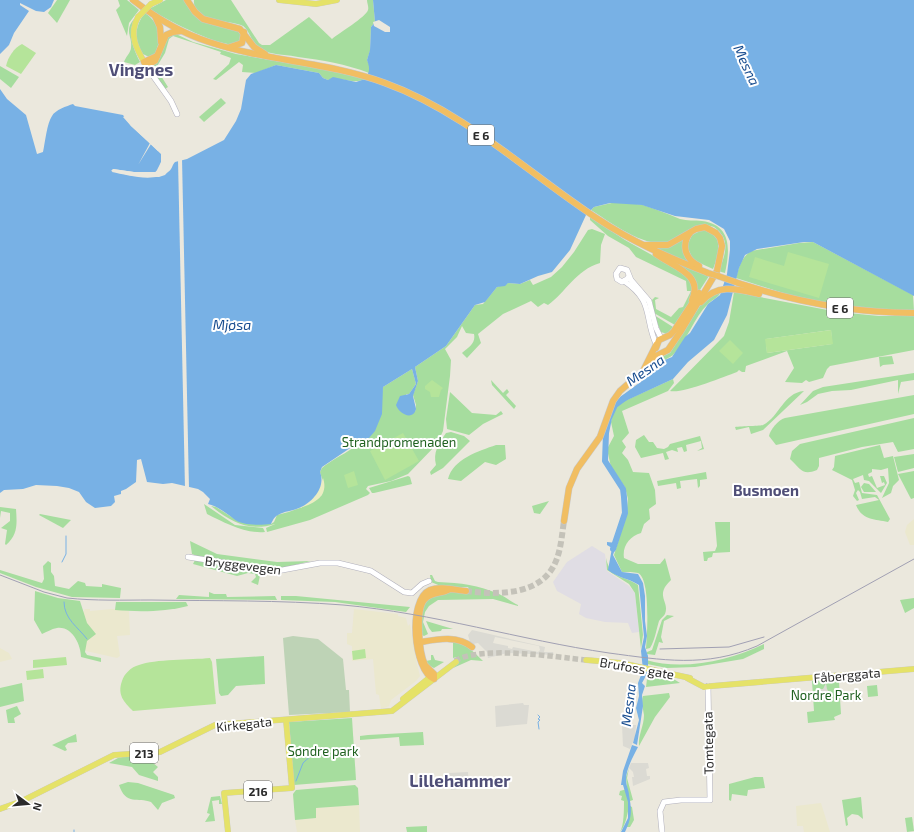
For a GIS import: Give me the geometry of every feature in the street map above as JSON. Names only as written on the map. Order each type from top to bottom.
[{"type":"highway","name":"E 6","points":[[133,0],[154,16],[182,31],[228,48],[360,74],[402,90],[446,112],[592,215],[642,245],[739,287],[797,300],[855,310],[914,313]]},
{"type":"highway","points":[[187,0],[197,14],[206,20],[237,27],[244,32],[254,46],[268,56]]},
{"type":"highway","points":[[192,0],[192,7]]},
{"type":"highway","points":[[154,16],[161,30],[161,45]]},
{"type":"highway","points":[[145,64],[153,63],[168,34],[182,31]]},
{"type":"highway","points":[[228,48],[242,43],[244,32]]},
{"type":"highway","name":"E 6","points":[[642,245],[668,245],[692,231],[705,227],[716,232],[722,246],[717,271],[696,307],[668,350],[648,363]]},
{"type":"highway","name":"E 6","points":[[692,231],[685,242],[685,251],[691,260],[704,271]]},
{"type":"highway","name":"E 6","points":[[650,248],[661,258],[686,272],[692,278],[695,290],[688,309]]},
{"type":"highway","name":"E 6","points":[[564,521],[574,475],[600,437],[611,405],[617,395],[640,374],[648,363],[656,344],[662,338],[673,332],[720,259]]},
{"type":"highway","name":"E 6","points":[[696,307],[706,296],[716,290],[739,287]]},
{"type":"highway","points":[[662,338],[668,340],[670,345]]},
{"type":"highway","points":[[656,344],[658,350],[664,352]]},
{"type":"highway","points":[[432,677],[421,661],[420,640],[415,623],[419,600],[430,590],[441,588],[466,591]]},
{"type":"highway","points":[[420,640],[461,640],[472,647]]},
{"type":"main road","points":[[279,0],[316,4],[336,0]]},
{"type":"main road","points":[[145,64],[138,52],[134,38],[134,28],[138,17],[155,1]]},
{"type":"main road","name":"Brufoss gate","points":[[586,660],[633,666],[687,678]]},
{"type":"main road","name":"213","points":[[455,661],[432,677],[448,665],[455,661]]},
{"type":"main road","name":"Fåberggata","points":[[687,678],[697,680],[708,686],[914,669]]},
{"type":"main road","name":"Kirkegata","points":[[1,808],[22,801],[114,755],[160,752],[215,725],[390,712],[432,677]]},
{"type":"main road","name":"216","points":[[228,832],[224,793],[292,788],[286,720]]},
{"type":"street","points":[[145,64],[171,101],[177,114]]},
{"type":"street","points":[[656,344],[646,302],[624,281],[617,279],[617,271],[622,268],[626,269],[629,276],[649,302],[656,328],[662,338]]},
{"type":"street","points":[[624,281],[629,276]]},
{"type":"street","name":"Bryggevegen","points":[[188,557],[277,571],[320,563],[338,563],[371,571],[408,593],[412,593],[422,584],[429,581]]},
{"type":"street","name":"Tomtegata","points":[[662,832],[660,811],[664,802],[681,800],[710,800],[708,686]]},
{"type":"shaded area","points":[[914,519],[914,545],[910,545],[905,532],[907,525]]},
{"type":"shaded area","points":[[592,546],[605,554],[607,571],[629,586],[635,593],[639,632],[632,633],[628,623],[605,622],[586,618],[579,614],[581,604],[557,591],[553,582],[567,562]]},
{"type":"shaded area","points":[[85,609],[90,609],[90,611],[112,609],[129,611],[130,635],[117,636],[120,656],[117,658],[86,651],[84,646],[81,616]]},
{"type":"shaded area","points":[[354,609],[398,614],[398,616],[406,618],[408,626],[410,624],[420,676],[416,681],[391,700],[389,706],[381,709],[379,695],[376,694],[373,659],[352,661],[352,646],[347,644],[347,633],[352,633]]},
{"type":"shaded area","points":[[472,630],[545,647],[544,652],[553,652],[554,655],[507,653],[488,658],[487,652],[478,643],[473,644],[470,642],[468,635]],"holes":[[[495,637],[539,646],[540,650],[538,652],[513,647],[512,649],[508,648],[508,646],[493,643]]]},
{"type":"shaded area","points":[[293,636],[318,639],[343,659],[346,690],[349,690],[350,712],[289,715],[283,638]]},
{"type":"shaded area","points":[[0,648],[9,653],[12,659],[0,662]]},
{"type":"shaded area","points":[[826,683],[827,689],[831,696],[827,701],[818,689],[823,689]]},
{"type":"shaded area","points":[[523,703],[524,705],[529,705],[527,724],[496,727],[495,706]]},
{"type":"shaded area","points":[[622,725],[636,725],[635,737],[630,749],[623,746]]},
{"type":"shaded area","points":[[631,763],[648,763],[649,768],[646,769],[647,776],[650,776],[650,779],[633,786],[633,772],[629,768]]},
{"type":"shaded area","points":[[468,772],[469,788],[451,790],[449,773]]},
{"type":"shaded area","points":[[821,803],[830,832],[804,832],[803,826],[797,826],[796,806]]},
{"type":"shaded area","points":[[359,805],[360,832],[297,832],[295,820],[316,818],[315,808]]},
{"type":"green space","points":[[57,0],[70,0],[57,23],[48,13]]},
{"type":"green space","points":[[118,0],[127,0],[139,10],[129,23],[127,36],[116,10],[120,6]]},
{"type":"green space","points":[[166,0],[184,0],[194,15],[204,22],[240,32],[242,40],[234,44],[226,44],[204,37],[149,9]]},
{"type":"green space","points":[[194,0],[231,0],[259,43],[262,45],[270,45],[309,17],[332,39],[363,17],[368,10],[367,0],[373,0],[375,22],[371,27],[370,51],[367,60],[370,66],[369,73],[334,63],[271,53],[258,47],[254,43],[245,27],[235,23],[212,19],[199,12],[195,7]]},
{"type":"green space","points":[[145,13],[157,26],[159,37],[155,54],[149,57],[143,54],[140,49],[136,34],[141,18]]},
{"type":"green space","points":[[135,18],[131,29],[131,35],[133,46],[140,62],[135,65],[124,62],[131,50],[129,30],[131,23]]},
{"type":"green space","points":[[176,34],[193,42],[236,54],[327,70],[365,79],[360,81],[338,79],[328,80],[323,78],[319,73],[276,65],[256,73],[242,72],[243,65],[239,62],[216,80],[213,79],[229,64],[231,58],[220,54],[221,52],[173,36],[169,39],[165,53],[156,68],[168,87],[165,89],[154,73],[153,67],[161,55],[166,38]]},
{"type":"green space","points":[[22,44],[36,53],[21,74],[6,66],[12,53]]},
{"type":"green space","points":[[0,66],[19,77],[11,88],[0,79]]},
{"type":"green space","points":[[221,98],[226,103],[204,122],[199,117]]},
{"type":"green space","points":[[616,202],[643,205],[680,219],[712,223],[724,233],[727,240],[728,256],[725,273],[718,271],[725,253],[725,242],[723,237],[714,227],[707,225],[696,226],[673,241],[663,243],[653,242],[630,234],[591,210],[594,207]]},
{"type":"green space","points":[[590,217],[625,240],[686,274],[693,284],[690,302],[675,325],[654,313],[652,300],[655,297],[659,298],[655,300],[656,309],[671,317],[679,308],[683,307],[691,291],[687,291],[686,281],[636,257],[629,248],[608,236],[590,220]]},
{"type":"green space","name":"Strandpromenaden","points":[[592,229],[605,234],[601,245],[600,263],[584,271],[548,305],[544,303],[538,307],[531,301],[503,314],[478,334],[481,343],[467,358],[462,353],[473,342],[474,334],[466,333],[462,326],[457,337],[445,349],[451,360],[443,431],[437,444],[408,474],[391,481],[368,486],[366,489],[370,493],[368,495],[310,520],[267,532],[266,528],[275,524],[257,527],[241,524],[226,517],[211,506],[216,507],[238,521],[271,524],[274,522],[277,515],[301,508],[317,499],[322,495],[324,485],[320,472],[322,468],[361,443],[374,431],[377,424],[383,387],[412,369],[416,384],[409,394],[406,394],[415,412],[416,405],[413,395],[418,381],[415,367],[446,346],[475,305],[483,304],[497,287],[508,283],[520,284],[530,280],[533,285],[551,277],[562,267],[574,252],[588,230]]},
{"type":"green space","points":[[702,230],[714,235],[717,240],[718,251],[713,269],[693,260],[687,246],[692,235]]},
{"type":"green space","points":[[686,235],[688,262],[653,247],[660,248]]},
{"type":"green space","points":[[813,242],[913,295],[914,311],[863,308],[813,301],[736,278],[739,266],[751,251]]},
{"type":"green space","points":[[788,252],[829,264],[819,298],[749,277],[755,257],[784,266]]},
{"type":"green space","points":[[664,257],[709,276],[696,296],[696,283],[692,275]]},
{"type":"green space","points":[[721,291],[717,297],[703,309],[673,355],[649,368],[655,360],[670,353],[703,301]]},
{"type":"green space","points":[[734,292],[838,312],[879,316],[914,316],[914,350],[830,366],[823,378],[809,382],[806,380],[802,383],[785,382],[794,368],[787,351],[746,366],[745,372],[739,370],[693,388],[670,391],[724,336],[729,322]],"holes":[[[831,330],[832,344],[767,353],[766,339]]]},
{"type":"green space","points":[[654,315],[673,327],[667,334],[661,332]]},
{"type":"green space","points":[[831,330],[833,344],[767,353],[765,339]]},
{"type":"green space","points":[[730,340],[743,353],[733,364],[719,351]]},
{"type":"green space","points":[[892,356],[894,364],[883,365],[880,367],[879,357]]},
{"type":"green space","points":[[914,373],[914,380],[901,382],[898,394],[898,380],[851,390],[832,391],[818,394],[800,405],[813,391],[823,387]]},
{"type":"green space","points":[[673,379],[674,383],[668,391],[622,411],[629,433],[622,441],[626,447],[622,453],[628,460],[633,472],[649,473],[655,490],[656,504],[649,509],[650,519],[644,524],[641,533],[633,536],[628,542],[624,549],[624,558],[638,564],[660,564],[665,558],[671,580],[666,586],[663,594],[666,605],[665,614],[659,621],[652,645],[650,648],[646,649],[647,596],[642,577],[638,573],[622,572],[614,555],[626,516],[628,499],[625,487],[611,467],[607,449],[614,436],[611,422],[613,412],[618,404]]},
{"type":"green space","points":[[432,380],[443,388],[439,397],[431,397],[430,392],[425,389],[425,386]]},
{"type":"green space","points":[[491,380],[503,393],[507,389],[509,392],[506,395],[516,406],[514,409],[492,385]]},
{"type":"green space","points":[[804,391],[763,430],[751,434],[749,427],[736,430],[735,427],[763,425],[774,416],[786,400],[797,393]]},
{"type":"green space","points":[[450,392],[472,413],[496,415],[501,411],[503,414],[483,424],[469,435],[447,429],[446,419]]},
{"type":"green space","points":[[914,395],[914,414],[776,445],[769,436],[775,426],[785,418]]},
{"type":"green space","points":[[914,418],[914,449],[898,452],[893,442],[862,447],[819,458],[819,466],[817,470],[812,472],[805,472],[790,459],[792,451],[800,444]]},
{"type":"green space","points":[[451,432],[464,436],[470,441],[443,468],[431,475],[430,472],[436,465],[435,456],[439,445],[446,433]]},
{"type":"green space","name":"Strandpromenaden","points":[[403,433],[419,461],[385,480],[370,451]]},
{"type":"green space","points":[[644,435],[649,442],[653,442],[657,448],[664,449],[670,444],[700,436],[704,449],[697,451],[702,448],[701,441],[686,445],[687,451],[684,452],[682,447],[677,448],[678,452],[672,450],[666,452],[669,459],[665,460],[663,453],[641,458],[635,447],[636,440]]},
{"type":"green space","points":[[496,445],[505,445],[506,459],[496,465],[485,462],[461,481],[448,479],[455,466],[461,461],[475,453]]},
{"type":"green space","points":[[880,445],[884,458],[893,456],[899,480],[893,486],[891,493],[882,498],[889,483],[888,468],[881,470],[872,469],[872,472],[868,474],[869,477],[872,476],[877,488],[885,485],[884,482],[882,483],[880,476],[884,476],[887,483],[881,493],[869,481],[864,480],[863,475],[853,479],[855,483],[859,482],[862,493],[877,495],[890,519],[888,522],[869,518],[862,514],[856,505],[879,500],[875,497],[862,499],[858,490],[856,493],[859,500],[857,501],[853,496],[855,490],[852,480],[832,470],[834,467],[835,456]]},
{"type":"green space","points":[[914,454],[914,468],[898,472],[894,457]]},
{"type":"green space","points":[[354,471],[358,485],[348,488],[344,475]]},
{"type":"green space","points":[[914,471],[914,498],[911,499],[898,474]]},
{"type":"green space","points":[[706,472],[707,479],[700,480],[700,486],[698,488],[697,479],[680,481],[681,488],[677,489],[676,483],[658,486],[657,481]]},
{"type":"green space","points":[[408,476],[410,477],[412,484],[374,493],[372,493],[369,488]]},
{"type":"green space","points":[[864,483],[869,484],[876,492],[864,492],[861,487]]},
{"type":"green space","points":[[549,501],[540,514],[534,513],[532,506]]},
{"type":"green space","points":[[204,504],[235,525],[263,528],[265,532],[243,530],[221,521],[207,514]]},
{"type":"green space","points":[[0,507],[16,509],[15,533],[6,545],[7,530],[1,528],[10,521],[10,513],[1,511],[0,518]]},
{"type":"green space","points":[[40,514],[71,520],[63,528],[39,515]]},
{"type":"green space","points":[[715,522],[730,522],[730,552],[713,553],[712,557],[708,558],[707,561],[704,561],[703,552],[715,551],[717,546]]},
{"type":"green space","points":[[190,541],[217,554],[277,562],[311,561],[278,569],[197,556],[192,554]]},
{"type":"green space","points":[[606,558],[608,565],[614,574],[638,585],[643,635],[641,649],[635,593],[629,584],[607,570]]},
{"type":"green space","points":[[195,560],[261,571],[258,585],[251,582],[256,577],[255,574],[248,573],[237,576],[193,564]]},
{"type":"green space","points":[[48,561],[51,563],[51,572],[54,576],[55,586],[69,589],[78,581],[85,583],[86,586],[102,587],[102,584],[121,588],[120,598],[72,597],[36,587],[0,573],[0,570],[42,583],[44,579],[43,566]]},
{"type":"green space","points":[[430,575],[432,575],[435,581],[438,582],[484,588],[499,594],[518,606],[493,599],[438,600],[429,606],[425,612],[423,622],[428,634],[424,636],[422,635],[420,614],[428,598],[450,592],[470,591],[468,587],[443,587],[431,582]]},
{"type":"green space","points":[[35,591],[58,598],[80,601],[87,623],[96,634],[87,641],[85,652],[87,655],[101,658],[101,662],[81,657],[78,642],[68,630],[57,628],[42,634],[34,620]]},
{"type":"green space","points":[[209,592],[214,594],[226,594],[227,597],[275,596],[277,600],[176,599],[179,595],[209,597]]},
{"type":"green space","points":[[281,596],[296,596],[410,607],[406,612],[335,602],[281,600]]},
{"type":"green space","points":[[914,598],[914,608],[905,613],[900,600]]},
{"type":"green space","points":[[116,602],[186,602],[188,606],[161,610],[124,611],[115,610]]},
{"type":"green space","points":[[667,615],[674,616],[664,621],[661,637],[663,643],[659,642],[655,655],[647,654],[647,652],[652,650],[662,620]]},
{"type":"green space","points":[[426,621],[453,629],[442,629],[441,631],[432,632]]},
{"type":"green space","points":[[453,641],[466,646],[483,661],[471,660],[453,668],[459,660],[457,657],[453,658]]},
{"type":"green space","points":[[764,644],[764,649],[743,659],[695,667],[667,668],[647,664],[646,660],[675,665],[706,662],[736,655]]},
{"type":"green space","points":[[365,649],[366,658],[353,660],[352,651]]},
{"type":"green space","points":[[431,655],[433,655],[435,660],[444,662],[434,668],[428,665],[426,661],[431,660]]},
{"type":"green space","points":[[264,656],[265,684],[236,686],[228,695],[221,696],[219,693],[216,659]]},
{"type":"green space","points":[[66,657],[67,665],[33,668],[33,660]]},
{"type":"green space","points":[[210,658],[212,662],[216,704],[133,711],[122,698],[120,690],[123,678],[133,667],[154,662]]},
{"type":"green space","points":[[43,669],[44,678],[27,680],[26,671]]},
{"type":"green space","points":[[648,671],[672,678],[680,683],[646,687]]},
{"type":"green space","name":"Nordre Park","points":[[837,679],[839,682],[841,714],[834,717],[835,720],[808,723],[807,712],[814,711],[812,681]]},
{"type":"green space","points":[[22,683],[24,701],[0,707],[0,688]]},
{"type":"green space","points":[[877,685],[878,696],[868,697],[867,686]]},
{"type":"green space","points":[[669,693],[670,697],[655,717],[639,746],[639,738],[644,719],[642,703],[643,696]]},
{"type":"green space","points":[[17,706],[21,714],[14,718],[15,723],[8,723],[6,710]]},
{"type":"green space","name":"Søndre park","points":[[352,718],[356,780],[294,785],[289,722]]},
{"type":"green space","points":[[423,732],[424,745],[400,746],[399,737],[360,740],[360,736]]},
{"type":"green space","points":[[76,734],[77,742],[68,743],[65,746],[67,750],[65,751],[52,745]]},
{"type":"green space","points":[[127,756],[144,757],[144,761],[147,761],[147,758],[158,767],[153,772],[158,777],[158,781],[139,775],[132,767],[109,763],[118,758]]},
{"type":"green space","points":[[629,768],[627,778],[633,800],[630,801],[630,806],[632,807],[634,820],[630,827],[626,827],[629,818],[629,807],[625,823],[620,832],[623,822],[624,801],[621,800],[622,796],[619,795],[620,791],[627,789],[626,777]]},
{"type":"green space","points":[[755,777],[763,777],[765,788],[748,790],[747,796],[732,794],[731,801],[729,800],[729,784]]},
{"type":"green space","points":[[128,782],[138,783],[174,795],[175,798],[162,803],[158,810],[151,802],[133,800],[125,796],[119,785]]},
{"type":"green space","points":[[355,785],[358,788],[359,805],[316,808],[316,818],[295,820],[293,794],[296,790]]},
{"type":"green space","points":[[220,796],[222,804],[219,804],[219,800],[212,801],[215,821],[205,822],[210,814],[207,813],[211,797]]},
{"type":"green space","points":[[861,797],[863,819],[858,815],[852,814],[847,818],[848,825],[846,826],[842,800]]},
{"type":"green space","points":[[912,817],[914,831],[907,832],[905,818]]},
{"type":"green space","points":[[427,826],[427,832],[407,832],[406,827]]},
{"type":"sand","points":[[323,478],[324,490],[319,498],[311,504],[300,508],[315,496],[320,488]]},
{"type":"water","points":[[0,0],[54,0],[51,7],[44,12],[36,11],[20,3],[20,5],[29,11],[14,33],[9,45],[0,54]]},
{"type":"water","name":"Mjøsa","points":[[373,0],[914,0],[914,296],[813,242],[757,249],[745,255],[739,268],[727,315],[714,340],[688,362],[673,379],[621,403],[619,401],[620,397],[646,378],[649,368],[672,357],[685,337],[690,333],[708,304],[720,295],[727,274],[730,241],[724,229],[709,220],[675,216],[642,205],[610,203],[594,207],[586,215],[570,250],[552,272],[520,284],[508,283],[505,286],[497,287],[485,302],[475,305],[446,346],[415,367],[418,381],[413,396],[416,409],[412,415],[406,415],[400,411],[396,405],[400,396],[409,394],[416,384],[412,369],[383,387],[382,414],[375,431],[369,438],[362,440],[322,467],[320,472],[320,488],[309,502],[299,508],[278,515],[271,524],[262,525],[237,521],[225,512],[208,504],[210,499],[198,489],[172,483],[163,484],[147,482],[141,459],[137,460],[136,482],[121,491],[121,494],[114,496],[115,502],[111,506],[95,508],[86,502],[79,492],[69,488],[57,486],[36,485],[23,489],[4,490],[0,493],[0,89],[7,99],[26,115],[37,154],[43,152],[50,119],[61,108],[73,104],[75,106],[123,115],[131,126],[161,154],[161,162],[156,172],[134,172],[113,169],[112,172],[148,178],[155,177],[169,171],[175,162],[187,159],[224,140],[236,121],[241,109],[246,80],[251,74],[276,65],[319,73],[323,78],[328,80],[333,77],[356,82],[365,79],[369,70],[367,60],[370,50],[371,27],[375,22]]},
{"type":"water","points":[[607,542],[617,543],[613,555],[622,572],[638,574],[643,583],[645,596],[645,621],[647,636],[645,647],[648,656],[648,672],[642,683],[645,686],[642,695],[643,706],[637,745],[633,743],[639,720],[636,708],[639,696],[638,683],[643,670],[641,651],[644,637],[639,585],[608,570],[612,548],[607,545]]},
{"type":"water","points":[[632,745],[638,747],[630,763],[626,776],[631,814],[625,832],[621,832],[628,818],[628,802],[623,785],[621,785],[623,771]]},
{"type":"pier","points":[[379,20],[390,27],[390,32],[385,32],[374,26],[373,22]]},
{"type":"pier","points":[[125,116],[159,149],[158,151],[151,144],[138,165],[150,143],[131,126],[123,117]]},
{"type":"pier","points":[[182,158],[189,489],[185,488],[178,159]]},
{"type":"pier","points":[[161,162],[163,163],[160,172],[151,175],[164,174],[170,165],[171,168],[165,175],[159,177],[133,176],[111,171],[113,169],[154,173],[160,168]]},
{"type":"waterway","name":"Mesna","points":[[613,549],[625,513],[623,489],[605,461],[606,433],[609,418],[615,405],[626,397]]},
{"type":"waterway","points":[[62,562],[66,554],[66,536]]},
{"type":"waterway","points":[[64,602],[66,613],[69,618],[87,639]]},
{"type":"waterway","points":[[538,715],[540,717],[538,719],[540,720],[538,722],[539,729]]},
{"type":"waterway","points":[[296,781],[303,763],[317,750]]},
{"type":"tunnel","points":[[466,591],[492,593],[518,591],[541,581],[549,573],[558,556],[564,521]]},
{"type":"tunnel","points":[[455,661],[467,656],[500,653],[519,653],[586,660]]},
{"type":"railway","points":[[0,575],[44,592],[67,598],[98,600],[271,601],[343,605],[443,620],[576,648],[666,660],[702,660],[738,653],[757,646],[914,559]]},
{"type":"railway","points":[[660,649],[729,647],[764,637]]},
{"type":"district","name":"Vingnes","points":[[141,69]]},
{"type":"district","name":"Busmoen","points":[[766,490]]},
{"type":"district","name":"Lillehammer","points":[[460,780]]}]
